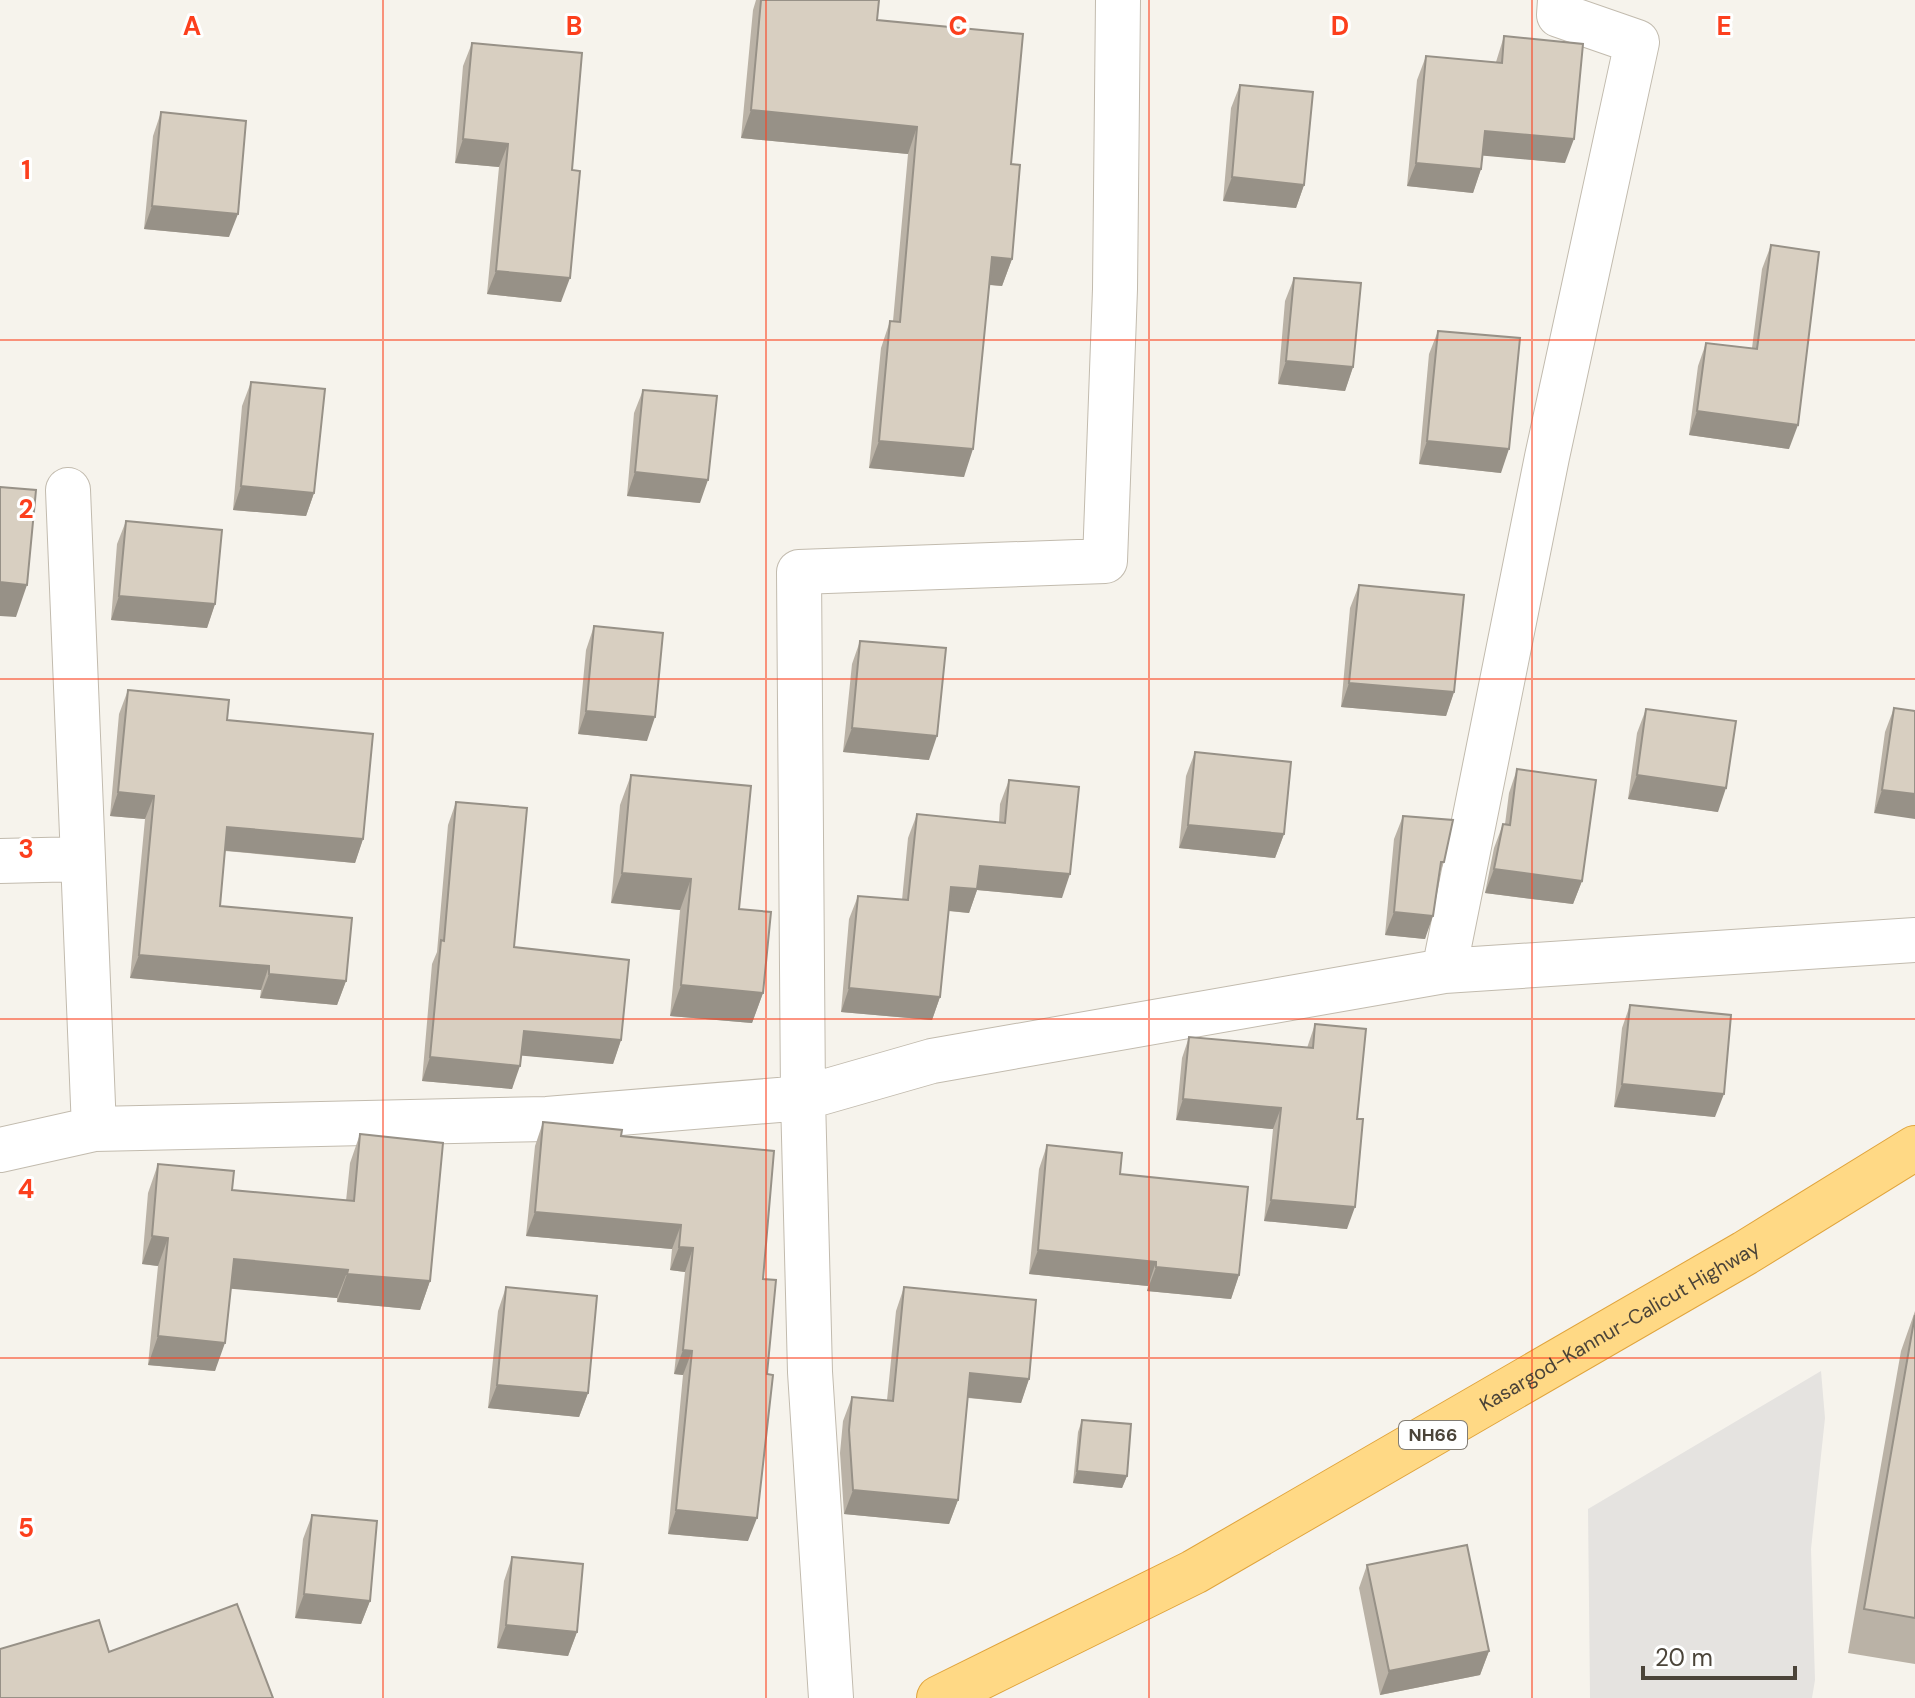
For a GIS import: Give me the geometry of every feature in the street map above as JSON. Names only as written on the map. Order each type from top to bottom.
[{"type":"highway","name":"Kasargod-Kannur-Calicut Highway","points":[[939,1698],[1194,1572],[1745,1253],[1915,1148]]},
{"type":"street","points":[[831,1698],[810,1372],[803,1098],[799,572],[1105,561],[1115,289],[1118,0]]},
{"type":"street","points":[[1444,971],[1547,457],[1637,42],[1559,15],[1560,0]]},
{"type":"street","points":[[68,490],[94,1129]]},
{"type":"street","points":[[0,861],[83,859]]},
{"type":"street","points":[[0,1150],[94,1129],[547,1119],[803,1098],[932,1061],[1444,971],[1915,940]]},
{"type":"shaded area","points":[[1821,1371],[1825,1418],[1811,1549],[1815,1680],[1812,1698],[1590,1698],[1588,1509]]},
{"type":"building","points":[[761,0],[879,0],[877,20],[1023,34],[1011,164],[1020,165],[1012,259],[992,257],[973,449],[879,441],[890,321],[900,322],[917,127],[751,110]]},
{"type":"building","points":[[1504,36],[1583,44],[1574,139],[1485,131],[1481,169],[1416,163],[1426,56],[1502,63]]},
{"type":"building","points":[[472,43],[582,53],[572,170],[580,171],[570,278],[496,271],[508,144],[463,139]]},
{"type":"building","points":[[1240,85],[1313,92],[1304,185],[1232,177]]},
{"type":"building","points":[[161,112],[246,121],[238,214],[152,206]]},
{"type":"building","points":[[1771,245],[1819,252],[1798,425],[1697,411],[1706,343],[1757,349]]},
{"type":"building","points":[[1294,278],[1361,283],[1353,367],[1286,361]]},
{"type":"building","points":[[1438,331],[1520,338],[1509,449],[1427,441]]},
{"type":"building","points":[[251,382],[325,389],[314,493],[241,486]]},
{"type":"building","points":[[643,390],[717,396],[708,480],[635,472]]},
{"type":"building","points":[[0,487],[36,490],[27,585],[0,582]]},
{"type":"building","points":[[126,521],[222,530],[215,604],[119,596]]},
{"type":"building","points":[[1359,585],[1464,595],[1454,692],[1349,683]]},
{"type":"building","points":[[594,626],[663,633],[655,717],[586,711]]},
{"type":"building","points":[[860,641],[946,648],[937,736],[852,728]]},
{"type":"building","points":[[128,690],[229,700],[227,720],[373,734],[363,839],[227,827],[220,906],[352,918],[346,981],[269,974],[269,966],[139,955],[154,796],[118,792]]},
{"type":"building","points":[[1894,708],[1915,711],[1915,794],[1882,790]]},
{"type":"building","points":[[1646,709],[1736,721],[1726,788],[1637,775]]},
{"type":"building","points":[[1195,752],[1291,762],[1284,834],[1188,825]]},
{"type":"building","points":[[1517,769],[1596,780],[1582,881],[1494,869],[1503,824],[1510,825]]},
{"type":"building","points":[[631,775],[751,786],[739,909],[771,912],[763,993],[681,985],[691,879],[622,873]]},
{"type":"building","points":[[1009,780],[1079,787],[1070,874],[980,866],[977,889],[951,887],[940,997],[849,988],[858,896],[908,900],[917,814],[1005,823]]},
{"type":"building","points":[[456,802],[527,808],[514,947],[629,960],[621,1040],[524,1031],[520,1066],[430,1057]]},
{"type":"building","points":[[1403,816],[1453,820],[1444,862],[1441,862],[1433,916],[1394,912]]},
{"type":"building","points":[[1630,1005],[1731,1015],[1724,1094],[1622,1084]]},
{"type":"building","points":[[1315,1024],[1366,1029],[1357,1119],[1363,1119],[1355,1207],[1271,1200],[1281,1108],[1183,1099],[1189,1037],[1313,1048]]},
{"type":"building","points":[[543,1122],[622,1130],[621,1136],[774,1151],[763,1279],[776,1280],[767,1374],[773,1375],[757,1518],[676,1510],[692,1351],[683,1350],[693,1248],[679,1247],[681,1225],[535,1212]]},
{"type":"building","points":[[360,1134],[443,1143],[430,1281],[234,1259],[225,1343],[158,1336],[168,1238],[152,1236],[158,1164],[234,1171],[232,1190],[354,1201]]},
{"type":"building","points":[[1047,1145],[1122,1153],[1120,1174],[1248,1187],[1239,1275],[1156,1267],[1156,1262],[1038,1250]]},
{"type":"building","points":[[506,1287],[597,1296],[588,1393],[497,1385]]},
{"type":"building","points":[[904,1287],[1036,1300],[1029,1379],[970,1373],[958,1500],[853,1490],[849,1430],[852,1397],[893,1401]]},
{"type":"building","points":[[1915,1315],[1915,1618],[1864,1609]]},
{"type":"building","points":[[1082,1420],[1131,1424],[1127,1476],[1077,1471]]},
{"type":"building","points":[[312,1515],[377,1521],[370,1601],[304,1594]]},
{"type":"building","points":[[1467,1545],[1489,1651],[1389,1671],[1367,1565]]},
{"type":"building","points":[[512,1557],[583,1564],[577,1632],[506,1625]]},
{"type":"building","points":[[237,1604],[273,1698],[0,1698],[0,1649],[99,1620],[109,1652]]}]
